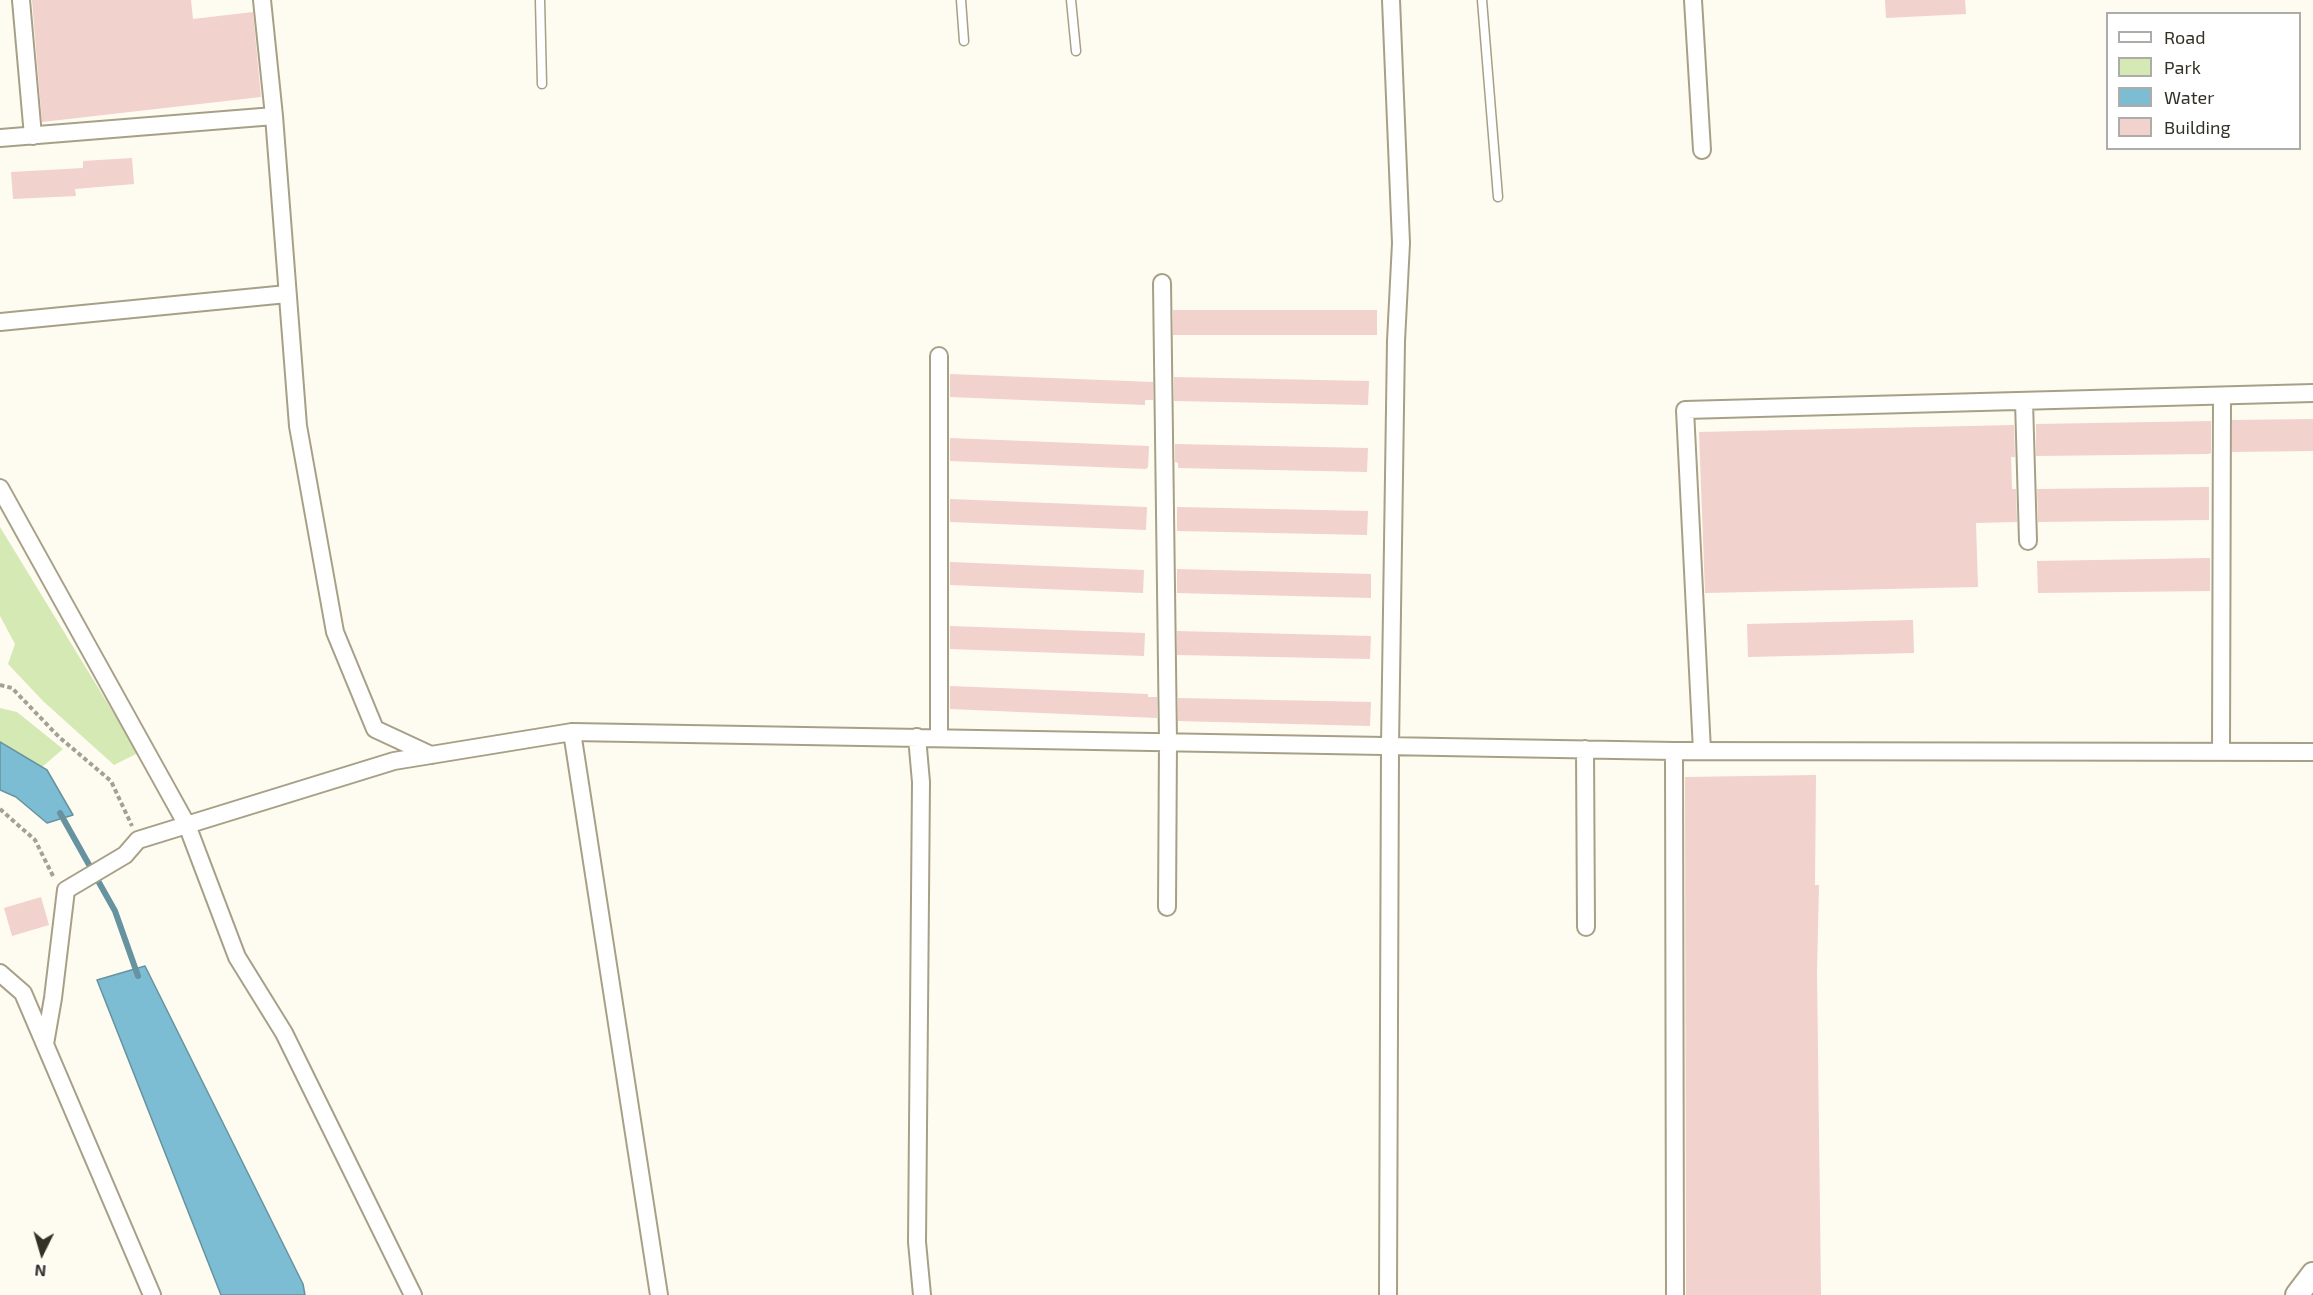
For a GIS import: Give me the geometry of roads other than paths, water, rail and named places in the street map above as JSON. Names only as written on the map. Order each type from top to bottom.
[{"type":"main road","points":[[2296,1295],[2313,1274]]},
{"type":"street","points":[[21,0],[33,136]]},
{"type":"street","points":[[262,0],[274,116],[298,426],[335,632],[375,729],[431,755]]},
{"type":"street","points":[[1388,1295],[1390,746],[1395,341],[1401,243],[1391,0]]},
{"type":"street","points":[[1693,0],[1702,150]]},
{"type":"street","points":[[0,138],[274,116]]},
{"type":"street","points":[[1162,283],[1168,741],[1167,907]]},
{"type":"street","points":[[0,322],[288,294]]},
{"type":"street","points":[[939,356],[939,737]]},
{"type":"street","points":[[1702,751],[1685,410],[2313,393]]},
{"type":"street","points":[[2221,752],[2222,396]]},
{"type":"street","points":[[2024,401],[2028,541]]},
{"type":"street","points":[[0,488],[187,825],[237,957],[284,1034],[413,1295]]},
{"type":"street","points":[[572,732],[659,1295]]},
{"type":"street","points":[[45,1044],[53,998],[65,895],[124,855],[138,840],[394,761],[572,732],[1674,751],[2313,752]]},
{"type":"street","points":[[917,737],[921,782],[917,1242],[922,1295]]},
{"type":"street","points":[[1585,749],[1586,927]]},
{"type":"street","points":[[1674,751],[1675,1295]]},
{"type":"street","points":[[0,974],[23,993],[152,1295]]},
{"type":"lane","points":[[540,0],[542,84]]},
{"type":"lane","points":[[961,0],[964,41]]},
{"type":"lane","points":[[1071,0],[1076,51]]},
{"type":"lane","points":[[1482,0],[1497,197]]},
{"type":"water","points":[[0,742],[47,770],[73,815],[47,823],[16,797],[0,790]]},
{"type":"water","points":[[145,966],[303,1284],[305,1295],[221,1295],[97,980]]},
{"type":"waterway","points":[[60,813],[115,911],[138,976]]}]
